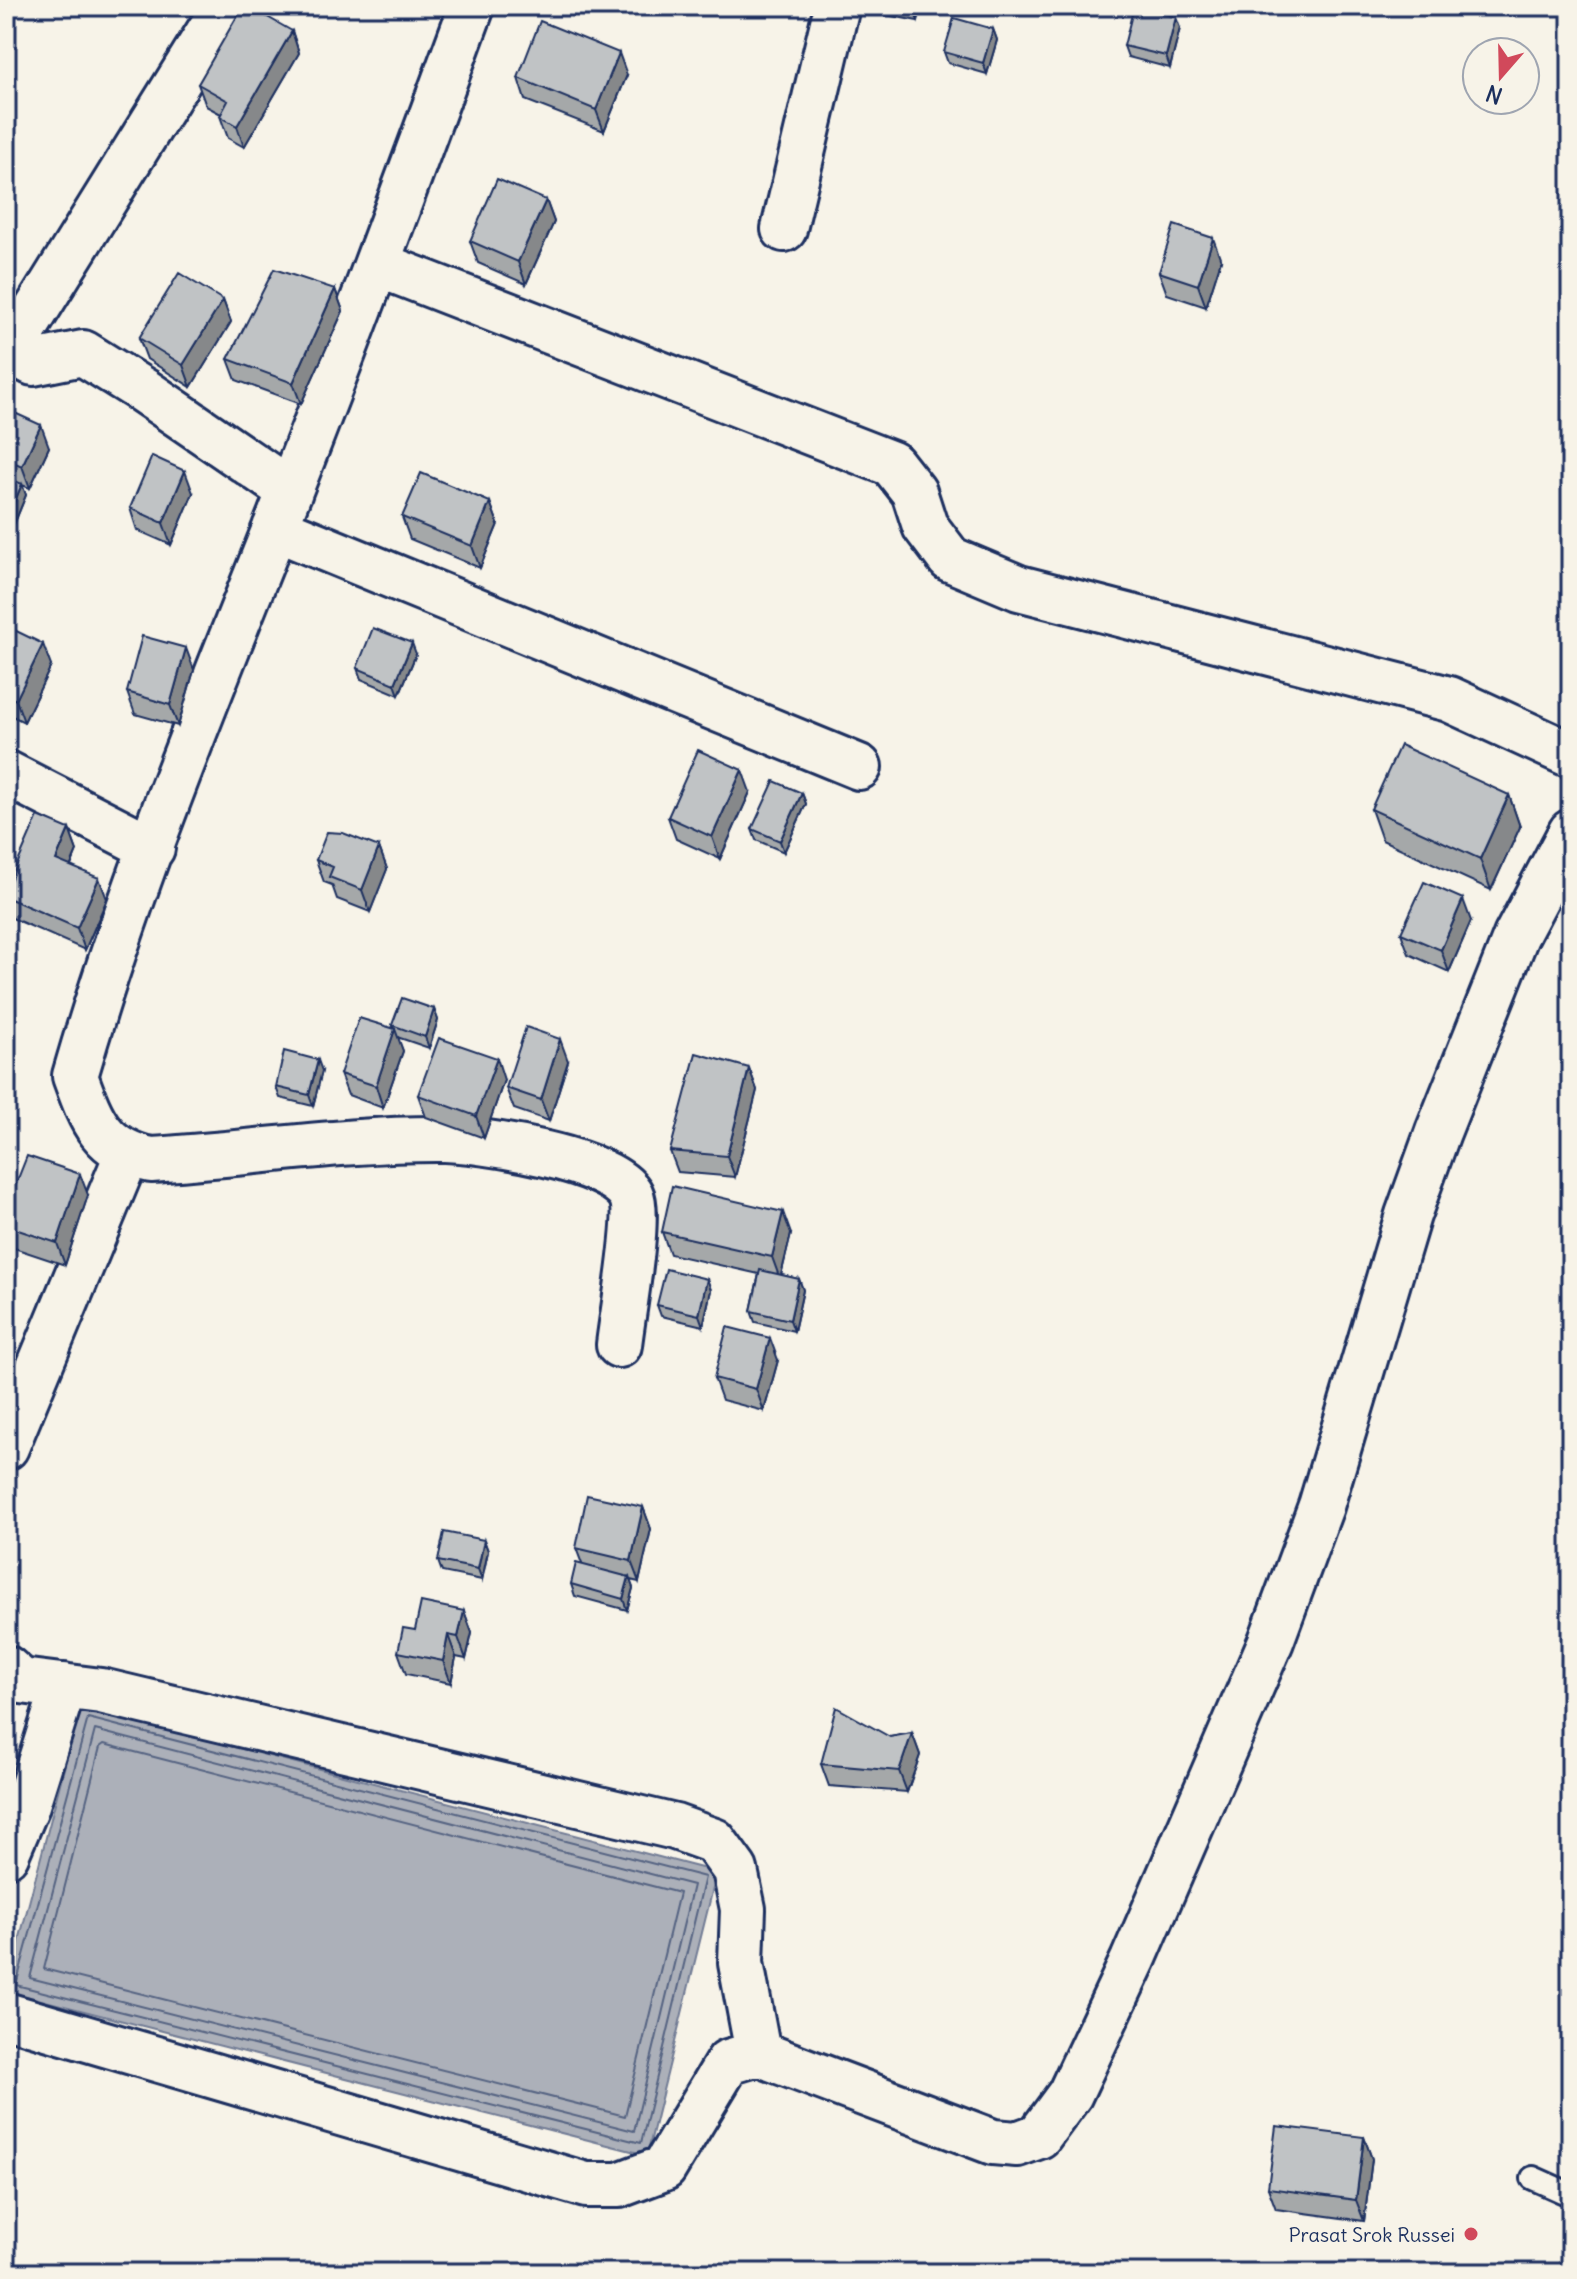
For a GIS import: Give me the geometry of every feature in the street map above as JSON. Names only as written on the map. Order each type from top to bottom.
[{"type":"street","points":[[225,6],[9,355],[33,363],[83,353],[144,391],[282,509],[859,767]]},
{"type":"street","points":[[472,6],[377,264],[232,632],[99,994],[75,1076],[102,1136],[127,1155],[151,1160],[445,1139],[566,1158],[599,1168],[625,1183],[636,1208],[619,1345]]},
{"type":"street","points":[[784,229],[837,6]]},
{"type":"street","points":[[377,264],[892,464],[914,492],[925,526],[950,559],[1019,588],[1449,699],[1571,755]]},
{"type":"street","points":[[6,773],[152,848]]},
{"type":"street","points":[[6,2015],[586,2185],[619,2185],[664,2168],[728,2062],[758,2053],[993,2142],[1017,2144],[1039,2136],[1070,2094],[1133,1960],[1271,1641],[1321,1506],[1408,1215],[1438,1132],[1516,936],[1571,832]]},
{"type":"street","points":[[6,1447],[127,1155]]},
{"type":"street","points":[[6,1668],[21,1681],[64,1686],[675,1827],[714,1841],[735,1870],[740,1896],[741,1963],[758,2053]]},
{"type":"street","points":[[6,1855],[26,1808],[64,1686]]},
{"type":"lane","points":[[1533,2178],[1571,2195]]},
{"type":"water","points":[[80,1707],[717,1872],[647,2155],[6,1991]]},
{"type":"building","points":[[243,6],[292,31],[237,126],[220,116],[228,101],[198,84]]},
{"type":"building","points":[[892,6],[914,6],[914,10]]},
{"type":"building","points":[[1134,6],[1176,17],[1166,56],[1124,46]]},
{"type":"building","points":[[954,18],[993,29],[983,63],[944,52]]},
{"type":"building","points":[[540,21],[619,53],[596,110],[518,78]]},
{"type":"building","points":[[497,179],[546,200],[518,262],[470,241]]},
{"type":"building","points":[[1174,225],[1213,238],[1198,285],[1159,272]]},
{"type":"building","points":[[274,269],[335,289],[293,383],[228,359]]},
{"type":"building","points":[[179,273],[223,300],[183,365],[139,338]]},
{"type":"building","points":[[6,409],[41,425],[22,466],[6,459]]},
{"type":"building","points":[[152,456],[185,471],[163,523],[130,508]]},
{"type":"building","points":[[421,473],[490,502],[472,546],[402,517]]},
{"type":"building","points":[[6,477],[22,484],[6,522]]},
{"type":"building","points":[[6,626],[43,644],[16,700],[6,695]]},
{"type":"building","points":[[373,628],[412,643],[395,684],[357,668]]},
{"type":"building","points":[[142,636],[186,648],[170,705],[127,692]]},
{"type":"building","points":[[1400,745],[1509,795],[1480,859],[1371,809]]},
{"type":"building","points":[[698,750],[742,770],[712,837],[668,817]]},
{"type":"building","points":[[774,781],[802,793],[780,841],[752,829]]},
{"type":"building","points":[[38,816],[69,829],[56,860],[99,878],[77,928],[6,897],[6,890]]},
{"type":"building","points":[[327,832],[343,833],[379,847],[362,890],[329,877],[333,867],[316,860]]},
{"type":"building","points":[[1424,882],[1463,899],[1441,950],[1401,933]]},
{"type":"building","points":[[402,998],[434,1009],[425,1037],[392,1025]]},
{"type":"building","points":[[359,1018],[395,1029],[376,1086],[340,1074]]},
{"type":"building","points":[[526,1027],[560,1039],[541,1100],[506,1088]]},
{"type":"building","points":[[439,1038],[497,1058],[476,1116],[418,1095]]},
{"type":"building","points":[[284,1051],[318,1060],[309,1095],[276,1087]]},
{"type":"building","points":[[696,1053],[749,1068],[727,1156],[670,1151]]},
{"type":"building","points":[[27,1156],[80,1174],[57,1243],[6,1226],[6,1209]]},
{"type":"building","points":[[672,1186],[783,1212],[772,1257],[662,1232]]},
{"type":"building","points":[[666,1269],[707,1279],[699,1315],[657,1305]]},
{"type":"building","points":[[760,1270],[799,1279],[790,1320],[751,1311]]},
{"type":"building","points":[[727,1327],[770,1338],[756,1389],[714,1378]]},
{"type":"building","points":[[587,1495],[643,1507],[631,1561],[576,1548]]},
{"type":"building","points":[[444,1532],[484,1540],[478,1569],[438,1561]]},
{"type":"building","points":[[576,1563],[629,1577],[623,1599],[571,1584]]},
{"type":"building","points":[[421,1602],[464,1611],[458,1637],[448,1635],[443,1661],[398,1652],[403,1628],[415,1630]]},
{"type":"building","points":[[836,1707],[890,1737],[912,1733],[899,1771],[821,1764]]},
{"type":"building","points":[[1276,2126],[1364,2137],[1356,2200],[1268,2188]]},
{"type":"building","points":[[47,2265],[53,2273],[38,2273]]},
{"type":"place","name":"Prasat Srok Russei","points":[[1471,2234]]}]
